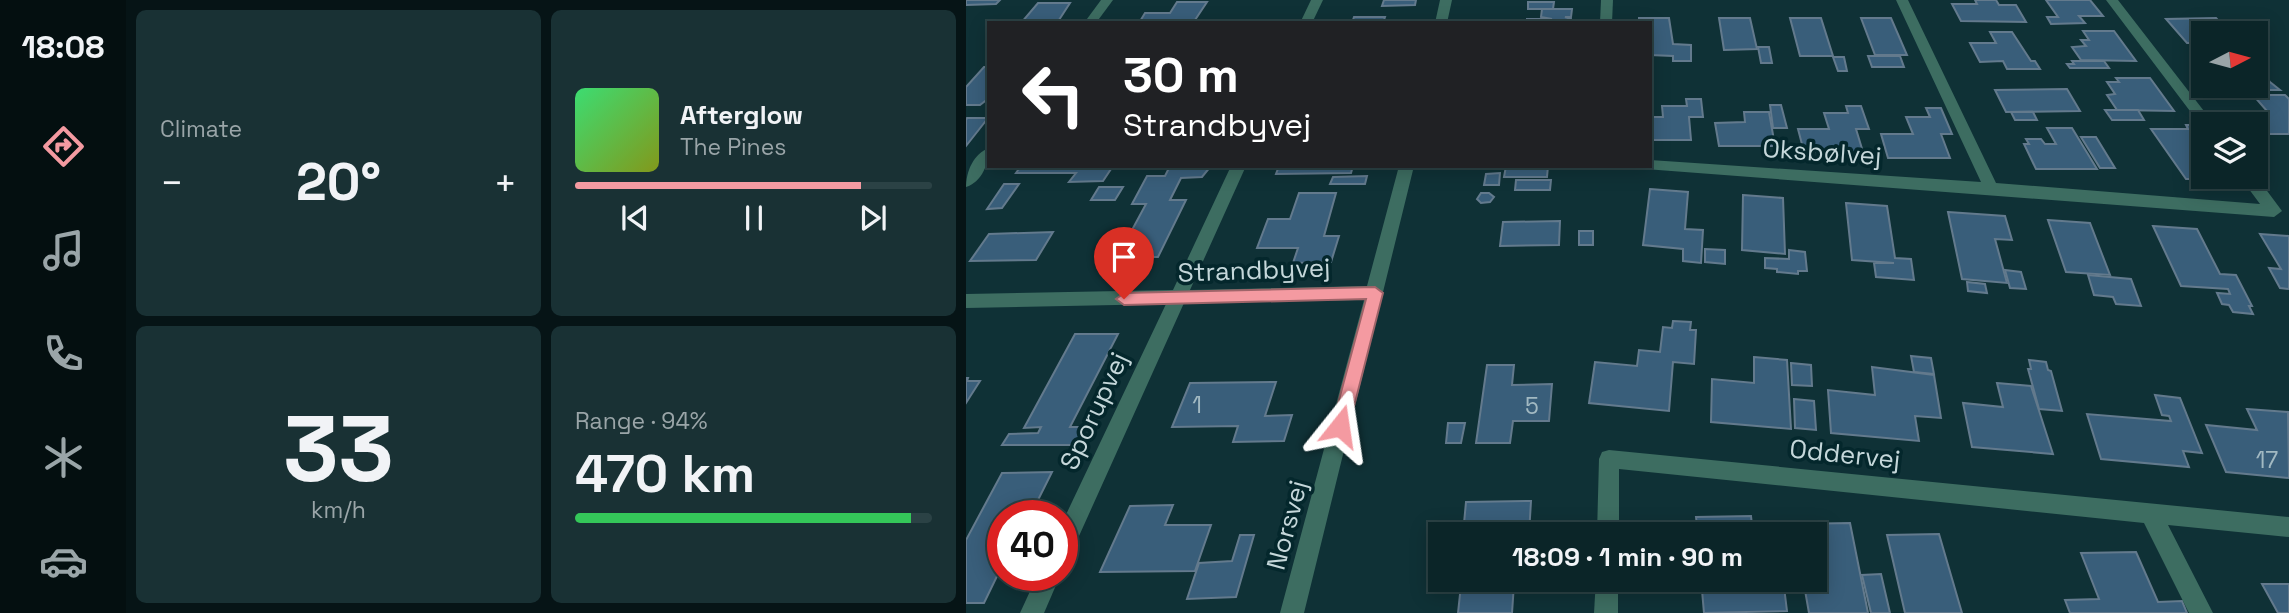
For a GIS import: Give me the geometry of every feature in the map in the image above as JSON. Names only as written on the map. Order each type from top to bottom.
[{"type":"street","points":[[1091,21],[1107,0]]},
{"type":"street","points":[[1307,21],[1317,0]]},
{"type":"street","points":[[1441,21],[1446,0]]},
{"type":"street","points":[[1606,21],[1607,0]]},
{"type":"street","points":[[1902,0],[1991,188]]},
{"type":"street","points":[[2112,0],[2198,112]]},
{"type":"street","points":[[966,182],[987,156]]},
{"type":"street","name":"Oksbølvej","points":[[1652,165],[1991,188],[2274,211],[2257,189]]},
{"type":"street","name":"Sporupvej","points":[[1078,513],[1238,168]]},
{"type":"street","name":"Norsvej","points":[[1292,613],[1406,168]]},
{"type":"street","name":"Strandbyvej","points":[[966,301],[1375,293]]},
{"type":"street","name":"Oddervej","points":[[1608,522],[1609,458],[2289,527]]},
{"type":"street","points":[[2150,512],[2201,613]]},
{"type":"street","points":[[1032,613],[1042,591]]},
{"type":"street","points":[[1606,613],[1607,592]]},
{"type":"building","points":[[966,0],[1000,0],[996,4],[966,5]]},
{"type":"building","points":[[1384,0],[1416,0],[1415,5],[1382,6]]},
{"type":"building","points":[[1975,0],[1996,0],[1999,5],[2016,5],[2026,22],[1961,21],[1952,4],[1977,4]]},
{"type":"building","points":[[2046,0],[2090,0],[2103,16],[2079,16],[2085,23],[2051,24],[2047,17],[2058,17]]},
{"type":"building","points":[[1177,2],[1207,2],[1194,21],[1140,21],[1145,13],[1170,13]]},
{"type":"building","points":[[1528,2],[1554,2],[1553,9],[1528,9]]},
{"type":"building","points":[[1038,3],[1070,3],[1058,21],[1023,21]]},
{"type":"building","points":[[1542,9],[1572,9],[1571,17],[1565,17],[1571,21],[1527,21],[1552,19],[1541,17]]},
{"type":"building","points":[[1354,17],[1385,17],[1384,21],[1353,21]]},
{"type":"building","points":[[1639,18],[1669,18],[1673,44],[1691,45],[1691,61],[1673,61],[1673,56],[1652,55],[1652,21],[1639,21]]},
{"type":"building","points":[[1719,18],[1750,18],[1757,49],[1724,50]]},
{"type":"building","points":[[1790,18],[1821,18],[1833,56],[1800,56]]},
{"type":"building","points":[[1861,18],[1891,18],[1907,55],[1875,55]]},
{"type":"building","points":[[2216,18],[2219,21],[2191,21],[2191,43],[2187,43],[2166,19]]},
{"type":"building","points":[[2083,31],[2114,31],[2136,61],[2081,60],[2072,47],[2086,46],[2081,40],[2089,40]]},
{"type":"building","points":[[1990,32],[2012,32],[2031,61],[2035,61],[2040,69],[2007,69],[2003,61],[1980,62],[1970,43],[1996,43]]},
{"type":"building","points":[[1758,47],[1769,47],[1772,63],[1761,63]]},
{"type":"building","points":[[1868,56],[1900,56],[1904,67],[1872,67]]},
{"type":"building","points":[[1833,57],[1844,57],[1847,71],[1838,71]]},
{"type":"building","points":[[2072,61],[2104,61],[2109,68],[2070,68],[2067,64],[2074,64]]},
{"type":"building","points":[[987,67],[987,100],[980,105],[966,105],[966,87]]},
{"type":"building","points":[[2116,78],[2150,78],[2174,111],[2117,110],[2107,95],[2115,94],[2107,82],[2119,82]]},
{"type":"building","points":[[2268,80],[2270,82],[2280,90],[2268,90]]},
{"type":"building","points":[[2067,89],[2080,111],[2006,112],[1995,90]]},
{"type":"building","points":[[2285,95],[2289,99],[2289,134],[2268,134],[2268,112],[2243,111],[2267,111],[2256,98]]},
{"type":"building","points":[[1686,99],[1701,99],[1703,117],[1689,117],[1691,140],[1652,140],[1652,117],[1663,117],[1662,106],[1687,106]]},
{"type":"building","points":[[1770,105],[1781,105],[1787,128],[1773,128]]},
{"type":"building","points":[[1846,106],[1861,106],[1869,129],[1856,129],[1863,152],[1804,152],[1798,129],[1829,129],[1824,113],[1848,113]]},
{"type":"building","points":[[1926,108],[1941,108],[1952,134],[1941,134],[1950,158],[1888,158],[1881,134],[1913,134],[1906,117],[1930,117]]},
{"type":"building","points":[[2105,110],[2138,110],[2144,120],[2112,120]]},
{"type":"building","points":[[1744,112],[1769,112],[1775,146],[1719,146],[1715,123],[1745,122]]},
{"type":"building","points":[[2011,112],[2033,112],[2037,120],[2015,120]]},
{"type":"building","points":[[987,118],[966,146],[966,120]]},
{"type":"building","points":[[2186,125],[2191,125],[2191,179],[2186,179],[2151,129],[2188,129]]},
{"type":"building","points":[[2047,128],[2072,128],[2097,169],[2036,169],[2024,144],[2029,144],[2026,139],[2041,139],[2045,144],[2056,144]]},
{"type":"building","points":[[2081,137],[2096,137],[2115,168],[2100,168]]},
{"type":"building","points":[[1020,168],[1111,169],[1103,181],[1069,182],[1076,173],[1016,173]]},
{"type":"building","points":[[1169,168],[1209,168],[1202,177],[1181,178],[1170,200],[1186,200],[1158,257],[1101,257],[1109,243],[1125,243],[1146,204],[1132,204],[1147,176],[1165,176]]},
{"type":"building","points":[[1278,168],[1352,168],[1351,173],[1276,174]]},
{"type":"building","points":[[1506,168],[1548,168],[1547,177],[1504,177]]},
{"type":"building","points":[[1500,173],[1499,185],[1484,185],[1486,174]]},
{"type":"building","points":[[1367,176],[1365,184],[1330,184],[1333,177]]},
{"type":"building","points":[[1516,180],[1551,180],[1550,190],[1515,190]]},
{"type":"building","points":[[1004,184],[1019,184],[1002,208],[987,209]]},
{"type":"building","points":[[1099,187],[1123,187],[1115,200],[1091,200]]},
{"type":"building","points":[[1650,189],[1688,192],[1685,229],[1703,230],[1701,263],[1683,261],[1683,249],[1643,245]]},
{"type":"building","points":[[1299,193],[1336,193],[1324,236],[1339,236],[1331,262],[1293,263],[1298,248],[1257,248],[1268,219],[1290,219]]},
{"type":"building","points":[[1481,193],[1489,193],[1494,197],[1490,202],[1481,203],[1477,199]]},
{"type":"building","points":[[1743,195],[1783,198],[1785,254],[1742,250]]},
{"type":"building","points":[[1846,203],[1887,206],[1895,258],[1911,259],[1914,280],[1876,277],[1874,263],[1894,263],[1852,260]]},
{"type":"building","points":[[1948,212],[2005,216],[2012,240],[1995,239],[2007,283],[1962,279]]},
{"type":"building","points":[[2048,220],[2090,223],[2110,275],[2066,272]]},
{"type":"building","points":[[1560,221],[1559,245],[1500,246],[1503,222]]},
{"type":"building","points":[[2153,226],[2197,229],[2220,274],[2236,275],[2252,306],[2249,306],[2253,314],[2233,312],[2229,305],[2222,304],[2217,293],[2230,294],[2228,289],[2181,286]]},
{"type":"building","points":[[1579,231],[1593,231],[1593,245],[1579,245]]},
{"type":"building","points":[[1053,232],[1036,260],[970,261],[989,234]]},
{"type":"building","points":[[2260,234],[2289,236],[2289,289],[2280,288],[2269,268],[2281,269]]},
{"type":"building","points":[[1705,249],[1725,250],[1725,264],[1705,262]]},
{"type":"building","points":[[1789,250],[1805,252],[1807,271],[1798,271],[1798,274],[1765,268],[1765,258],[1789,259]]},
{"type":"building","points":[[2005,270],[2021,272],[2026,289],[2010,288]]},
{"type":"building","points":[[2088,275],[2131,279],[2141,306],[2116,304],[2113,297],[2094,295]]},
{"type":"building","points":[[1967,282],[1985,284],[1987,293],[1968,291]]},
{"type":"building","points":[[1673,321],[1691,322],[1690,330],[1696,330],[1694,364],[1673,362],[1669,411],[1589,403],[1595,362],[1637,366],[1639,350],[1660,352],[1663,327],[1672,328]]},
{"type":"building","points":[[1075,334],[1118,334],[1070,427],[1084,427],[1075,445],[1002,445],[1009,434],[1038,433],[1041,427],[1024,428]]},
{"type":"building","points":[[1911,356],[1931,358],[1934,374],[1914,372]]},
{"type":"building","points":[[1754,357],[1787,360],[1791,429],[1711,422],[1712,379],[1754,383]]},
{"type":"building","points":[[2029,360],[2046,362],[2062,411],[2039,409],[2028,369],[2031,369]]},
{"type":"building","points":[[1791,363],[1811,365],[1812,386],[1792,385]]},
{"type":"building","points":[[1487,365],[1514,365],[1512,385],[1552,384],[1549,421],[1513,421],[1510,443],[1476,443]]},
{"type":"building","points":[[1872,367],[1934,375],[1941,418],[1915,416],[1919,441],[1831,433],[1828,390],[1875,395]]},
{"type":"building","points":[[966,378],[967,381],[980,381],[966,403]]},
{"type":"building","points":[[1276,382],[1265,416],[1292,415],[1284,441],[1233,442],[1238,426],[1172,427],[1190,383]]},
{"type":"building","points":[[1997,383],[2031,386],[2053,454],[1972,447],[1963,403],[2003,407]]},
{"type":"building","points":[[2155,395],[2180,398],[2202,453],[2183,451],[2189,467],[2101,459],[2087,414],[2171,421],[2169,416],[2162,415]]},
{"type":"building","points":[[1794,399],[1814,401],[1816,430],[1795,428]]},
{"type":"building","points":[[2247,409],[2288,412],[2289,478],[2226,472],[2206,425],[2257,430]]},
{"type":"building","points":[[1448,423],[1465,423],[1461,443],[1446,443]]},
{"type":"building","points":[[1052,472],[1038,500],[987,500],[1002,473]]},
{"type":"building","points":[[987,501],[987,591],[990,591],[984,603],[966,603],[966,540]]},
{"type":"building","points":[[1531,501],[1530,522],[1464,522],[1466,502]]},
{"type":"building","points":[[1173,505],[1165,525],[1211,525],[1195,571],[1100,572],[1130,506]]},
{"type":"building","points":[[1751,516],[1752,522],[1697,522],[1696,517]]},
{"type":"building","points":[[1827,523],[1850,523],[1868,613],[1809,613],[1805,592],[1827,592]]},
{"type":"building","points":[[1939,534],[1962,613],[1905,613],[1887,535]]},
{"type":"building","points":[[1240,535],[1254,535],[1236,597],[1187,599],[1199,563],[1232,561]]},
{"type":"building","points":[[2136,552],[2158,602],[2182,601],[2187,613],[2070,613],[2065,600],[2099,599],[2081,553]]},
{"type":"building","points":[[1881,574],[1890,613],[1871,613],[1862,575]]},
{"type":"building","points":[[2262,584],[2289,584],[2289,613],[2278,613]]},
{"type":"building","points":[[1460,592],[1513,592],[1512,613],[1458,613]]},
{"type":"building","points":[[1702,592],[1785,592],[1787,611],[1704,613]]},
{"type":"route","points":[[1124,299],[1375,293],[1340,426]]}]
